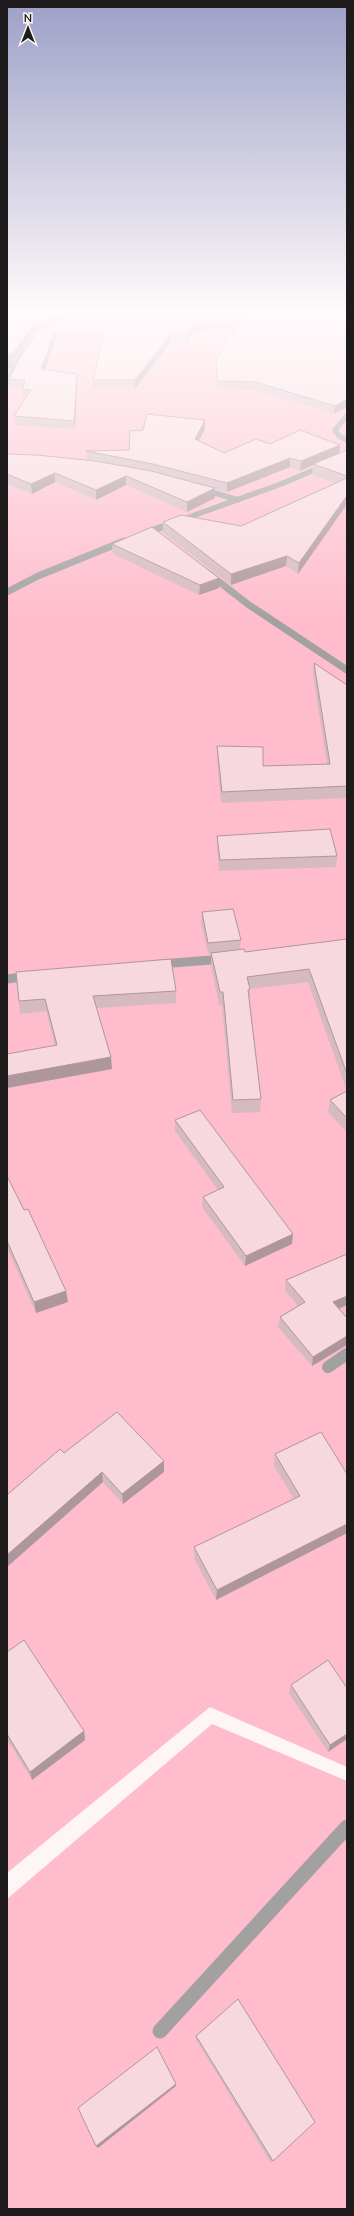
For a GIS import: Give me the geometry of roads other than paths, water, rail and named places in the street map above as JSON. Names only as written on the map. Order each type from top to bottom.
[{"type":"street","points":[[347,416],[335,430],[339,436],[347,440]]},
{"type":"street","points":[[137,536],[238,500],[347,456]]},
{"type":"street","points":[[196,488],[238,500]]},
{"type":"street","points":[[152,531],[158,536]]},
{"type":"street","points":[[7,592],[38,576],[130,539]]},
{"type":"street","points":[[202,568],[249,604],[347,670]]},
{"type":"street","points":[[148,965],[232,958]]},
{"type":"street","points":[[7,979],[44,975]]},
{"type":"street","points":[[328,1367],[347,1354]]},
{"type":"street","points":[[160,2031],[347,1828]]}]
